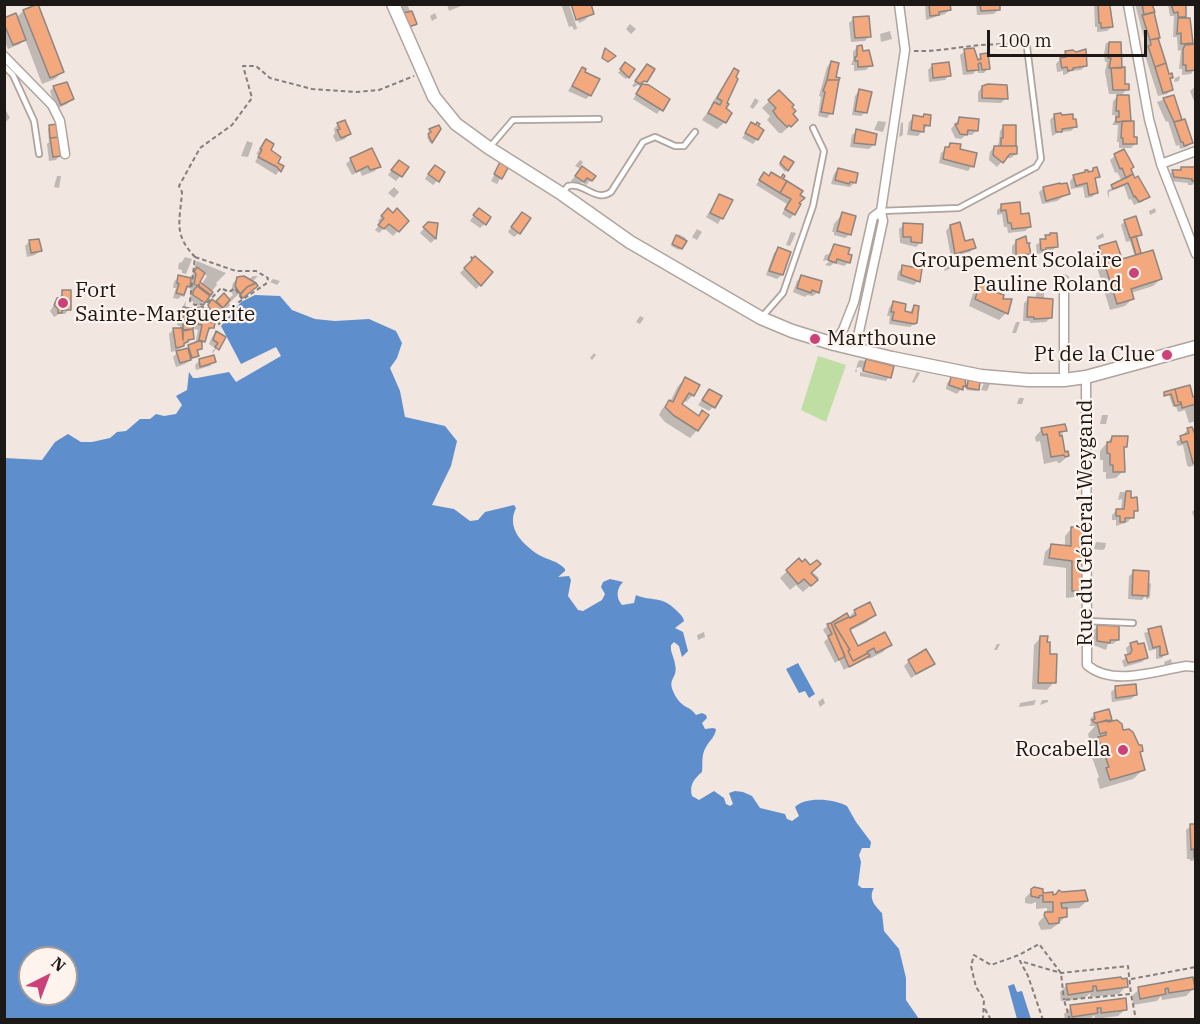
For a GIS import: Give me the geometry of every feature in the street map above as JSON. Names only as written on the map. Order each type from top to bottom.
[{"type":"main road","points":[[393,4],[434,97],[449,117],[489,148],[562,194],[630,242],[761,318],[792,331],[855,350],[981,376],[1064,380],[1086,377],[1196,347]]},
{"type":"street","points":[[855,350],[883,221],[881,211],[905,50],[899,4]]},
{"type":"street","points":[[1128,4],[1149,119],[1161,164],[1196,254]]},
{"type":"street","points":[[4,56],[52,105],[60,121],[65,154]]},
{"type":"street","points":[[1161,164],[1196,151]]},
{"type":"street","points":[[834,344],[849,318],[873,217],[881,211]]},
{"type":"street","points":[[1064,280],[1064,380]]},
{"type":"street","name":"Rue du Général Weygand","points":[[1086,377],[1087,665],[1096,671],[1121,677],[1186,666],[1196,667]]},
{"type":"lane","points":[[881,211],[959,208],[1036,167],[1041,159],[1027,47]]},
{"type":"lane","points":[[4,66],[13,75],[34,121],[39,154]]},
{"type":"lane","points":[[489,148],[513,120],[599,119]]},
{"type":"lane","points":[[761,318],[783,293],[813,206],[824,151],[813,128]]},
{"type":"lane","points":[[562,194],[568,186],[575,184],[598,196],[604,196],[610,192],[643,142],[655,137],[675,146],[684,146],[695,132]]},
{"type":"lane","points":[[1086,621],[1133,623]]},
{"type":"path","points":[[905,50],[927,51],[1005,44],[1027,47]]},
{"type":"path","points":[[218,325],[242,299],[267,283],[268,278],[256,271],[236,272],[195,257],[184,246],[179,234],[182,192],[179,186],[200,148],[232,125],[252,98],[243,66],[256,66],[270,78],[312,89],[356,92],[379,90],[423,73]]},
{"type":"path","points":[[195,257],[190,302],[195,305],[206,304],[221,288],[229,292],[235,288],[242,299]]},
{"type":"path","points":[[983,1020],[984,999],[976,987],[971,966],[974,955],[991,965],[1019,955],[1039,944],[1061,973],[1064,1000],[1070,1020]]},
{"type":"path","points":[[1019,955],[1043,1020]]},
{"type":"path","points":[[1020,961],[1061,973],[1128,966],[1136,1020]]},
{"type":"path","points":[[1129,980],[1196,967]]},
{"type":"path","points":[[1064,1000],[1131,994]]},
{"type":"path","points":[[984,1008],[991,1020]]},
{"type":"green space","points":[[818,356],[846,365],[826,422],[801,410]]},
{"type":"water","points":[[255,295],[280,296],[292,310],[315,319],[335,321],[369,319],[396,331],[402,343],[397,358],[390,368],[400,391],[405,417],[445,426],[457,441],[451,466],[432,505],[454,509],[470,521],[478,520],[485,512],[514,505],[516,508],[513,522],[517,535],[533,551],[565,569],[558,577],[569,576],[571,580],[568,596],[578,610],[583,611],[602,600],[605,594],[601,587],[603,582],[610,579],[623,582],[618,594],[622,605],[634,603],[636,595],[666,602],[680,614],[684,621],[675,628],[683,632],[688,651],[682,657],[679,646],[674,642],[671,645],[676,669],[672,687],[683,705],[696,715],[702,713],[706,715],[707,718],[702,723],[705,729],[716,729],[703,753],[702,772],[692,785],[692,796],[699,800],[714,791],[730,806],[733,804],[729,793],[743,792],[752,796],[760,808],[785,814],[787,819],[792,821],[799,816],[795,807],[806,801],[828,800],[847,806],[871,842],[870,848],[862,848],[859,855],[861,862],[858,885],[862,888],[874,888],[872,898],[882,913],[884,931],[899,949],[906,978],[906,1000],[919,1019],[5,1019],[5,458],[42,460],[55,442],[68,434],[81,442],[92,442],[110,438],[117,432],[126,431],[140,419],[150,419],[156,414],[164,416],[176,414],[182,405],[176,396],[187,390],[189,372],[193,378],[197,378],[229,372],[236,382],[281,356],[276,347],[241,364],[221,326],[241,302]]},
{"type":"water","points":[[798,663],[815,694],[809,698],[805,691],[799,693],[786,669]]},
{"type":"water","points":[[1014,984],[1017,992],[1022,991],[1031,1019],[1017,1019],[1008,986]]},
{"type":"building","points":[[38,4],[64,72],[50,78],[23,10]]},
{"type":"building","points":[[571,4],[591,4],[594,14],[576,20]]},
{"type":"building","points":[[929,4],[950,4],[951,10],[930,16]]},
{"type":"building","points":[[980,4],[1000,4],[1000,10],[981,11]]},
{"type":"building","points":[[1098,4],[1113,4],[1110,6],[1113,27],[1101,28]]},
{"type":"building","points":[[1142,4],[1152,4],[1155,12],[1144,15]]},
{"type":"building","points":[[1171,4],[1186,5],[1186,17],[1178,17],[1178,12],[1174,13]]},
{"type":"building","points":[[412,11],[417,24],[409,27],[403,13]]},
{"type":"building","points":[[1154,12],[1160,38],[1150,40],[1142,15]]},
{"type":"building","points":[[16,13],[26,40],[13,45],[4,24],[4,18]]},
{"type":"building","points":[[869,16],[871,37],[855,38],[853,17]]},
{"type":"building","points":[[1178,18],[1190,18],[1193,43],[1181,44],[1181,33],[1177,34]]},
{"type":"building","points":[[1158,38],[1166,63],[1155,67],[1148,46],[1151,45],[1150,40]]},
{"type":"building","points":[[1109,42],[1121,42],[1122,68],[1109,68],[1111,58],[1108,58]]},
{"type":"building","points":[[1196,44],[1196,70],[1186,71],[1186,65],[1183,65],[1183,49],[1185,45]]},
{"type":"building","points":[[862,45],[863,51],[869,50],[873,66],[858,67],[858,61],[855,61],[857,46]]},
{"type":"building","points":[[605,48],[616,56],[608,62],[602,58]]},
{"type":"building","points":[[974,48],[978,60],[981,59],[980,54],[988,53],[990,69],[982,70],[981,63],[978,64],[979,70],[967,71],[964,49]]},
{"type":"building","points":[[1086,49],[1087,66],[1068,71],[1067,67],[1062,68],[1060,58],[1066,57],[1065,51],[1076,52]]},
{"type":"building","points":[[831,61],[839,63],[836,77],[840,78],[839,80],[827,80]]},
{"type":"building","points":[[625,62],[635,69],[629,78],[620,69]]},
{"type":"building","points":[[949,62],[951,76],[933,78],[932,64]]},
{"type":"building","points":[[1166,63],[1169,74],[1172,73],[1173,78],[1170,78],[1173,90],[1163,93],[1155,67]]},
{"type":"building","points":[[647,64],[655,69],[647,82],[640,84],[635,81]]},
{"type":"building","points":[[582,67],[586,69],[585,72],[600,79],[591,96],[572,86]]},
{"type":"building","points":[[1125,67],[1125,84],[1129,84],[1129,90],[1113,90],[1111,68]]},
{"type":"building","points":[[734,68],[739,71],[736,77],[738,79],[727,103],[729,104],[726,108],[732,113],[726,123],[708,113],[714,102],[720,105],[722,101],[717,98]]},
{"type":"building","points":[[827,80],[839,80],[833,114],[821,112],[825,92],[823,91]]},
{"type":"building","points":[[67,82],[74,99],[61,105],[53,86]]},
{"type":"building","points":[[642,84],[649,85],[670,99],[663,111],[636,94]]},
{"type":"building","points":[[1007,85],[1008,99],[982,98],[982,86]]},
{"type":"building","points":[[859,89],[872,92],[867,113],[855,111]]},
{"type":"building","points":[[779,90],[794,105],[792,107],[796,111],[793,114],[798,120],[791,127],[789,125],[787,127],[777,117],[773,111],[776,108],[768,100]]},
{"type":"building","points":[[1117,95],[1129,95],[1131,121],[1116,122],[1116,117],[1119,117],[1119,111],[1116,111]]},
{"type":"building","points":[[1174,95],[1182,120],[1174,122],[1163,98]]},
{"type":"building","points":[[1061,113],[1062,115],[1073,114],[1077,127],[1056,132],[1054,114]]},
{"type":"building","points":[[924,114],[931,115],[930,126],[924,125],[924,132],[911,130],[913,115],[923,117]]},
{"type":"building","points":[[959,117],[979,119],[978,131],[968,130],[967,135],[960,134],[955,124],[958,124]]},
{"type":"building","points":[[1185,119],[1193,143],[1184,146],[1174,122]]},
{"type":"building","points":[[345,120],[351,134],[341,138],[337,130],[340,129],[337,123]]},
{"type":"building","points":[[1122,121],[1134,121],[1134,137],[1137,137],[1137,144],[1123,144]]},
{"type":"building","points":[[751,122],[756,125],[757,122],[760,124],[758,126],[764,130],[758,140],[745,133]]},
{"type":"building","points":[[58,124],[60,137],[50,138],[49,125]]},
{"type":"building","points":[[439,125],[441,129],[432,143],[428,134],[431,132],[429,129]]},
{"type":"building","points":[[1003,125],[1016,125],[1016,146],[1001,146]]},
{"type":"building","points":[[856,129],[877,134],[875,145],[854,143]]},
{"type":"building","points":[[60,137],[62,156],[53,157],[50,138]]},
{"type":"building","points":[[266,139],[274,144],[271,150],[281,157],[278,163],[284,166],[281,172],[277,167],[258,157]]},
{"type":"building","points":[[950,143],[961,144],[960,149],[977,153],[974,167],[943,159],[945,147],[949,147]]},
{"type":"building","points":[[994,146],[1017,146],[1017,154],[1010,154],[1003,163],[993,155]]},
{"type":"building","points":[[372,148],[381,167],[370,170],[368,166],[356,172],[350,158]]},
{"type":"building","points":[[1124,149],[1134,167],[1131,169],[1133,174],[1126,178],[1114,154]]},
{"type":"building","points":[[784,156],[794,162],[788,171],[780,163]]},
{"type":"building","points":[[399,160],[409,167],[402,177],[391,170]]},
{"type":"building","points":[[500,162],[508,168],[502,179],[494,174]]},
{"type":"building","points":[[435,165],[445,172],[439,182],[428,174]]},
{"type":"building","points":[[582,166],[596,176],[592,181],[587,178],[584,182],[575,176]]},
{"type":"building","points":[[1097,167],[1100,177],[1095,178],[1098,193],[1089,195],[1087,183],[1076,186],[1073,175],[1085,172],[1085,170],[1093,171],[1093,168]]},
{"type":"building","points":[[1181,167],[1196,167],[1196,181],[1174,177],[1172,170],[1181,170]]},
{"type":"building","points":[[838,168],[858,173],[856,183],[850,182],[849,184],[835,180]]},
{"type":"building","points":[[764,172],[769,176],[771,172],[781,178],[783,174],[785,176],[783,179],[787,181],[780,193],[759,180]]},
{"type":"building","points":[[1133,174],[1135,178],[1138,176],[1150,197],[1139,202],[1134,197],[1128,183],[1113,189],[1111,185]]},
{"type":"building","points":[[787,181],[803,191],[800,195],[805,198],[799,203],[801,204],[795,215],[785,209],[791,199],[780,193]]},
{"type":"building","points":[[1067,183],[1070,194],[1046,201],[1043,187]]},
{"type":"building","points":[[719,194],[733,200],[723,219],[710,213]]},
{"type":"building","points":[[1020,202],[1021,214],[1029,213],[1031,227],[1012,229],[1011,223],[1008,223],[1006,210],[1001,211],[1001,204]]},
{"type":"building","points":[[388,208],[393,213],[397,208],[409,221],[399,232],[389,224],[384,229],[378,225],[384,218],[381,216]]},
{"type":"building","points":[[479,208],[491,217],[486,225],[473,215]]},
{"type":"building","points":[[522,212],[531,218],[520,234],[511,227]]},
{"type":"building","points":[[842,212],[856,216],[851,235],[837,231]]},
{"type":"building","points":[[1136,216],[1142,235],[1130,238],[1124,220]]},
{"type":"building","points":[[428,222],[438,223],[436,239],[423,227]]},
{"type":"building","points":[[960,222],[965,241],[973,239],[976,248],[955,254],[950,225]]},
{"type":"building","points":[[903,223],[923,224],[922,243],[911,242],[911,237],[903,237]]},
{"type":"building","points":[[1050,233],[1057,233],[1058,247],[1041,250],[1040,239],[1046,239],[1045,235],[1050,235]]},
{"type":"building","points":[[676,235],[687,241],[682,249],[672,244]]},
{"type":"building","points":[[1026,236],[1027,243],[1030,243],[1031,254],[1016,255],[1016,240]]},
{"type":"building","points":[[1136,236],[1141,253],[1136,255],[1131,238]]},
{"type":"building","points":[[39,239],[42,251],[31,253],[29,240]]},
{"type":"building","name":"Groupement Scolaire Pauline Roland","points":[[1116,241],[1122,259],[1153,250],[1162,279],[1131,289],[1134,299],[1117,304],[1099,246]]},
{"type":"building","points":[[834,244],[850,248],[848,254],[852,255],[850,263],[837,259],[836,263],[828,260]]},
{"type":"building","points":[[778,247],[791,252],[783,275],[769,271]]},
{"type":"building","points":[[475,256],[493,272],[481,286],[464,268],[472,260],[471,257]]},
{"type":"building","points":[[902,265],[922,269],[920,282],[901,275]]},
{"type":"building","points":[[197,267],[205,273],[200,282],[213,292],[211,295],[199,284],[197,286],[194,284],[196,274],[194,272]]},
{"type":"building","points":[[178,275],[191,278],[190,287],[187,286],[184,295],[176,293],[179,284],[177,283]]},
{"type":"building","points":[[801,275],[822,281],[819,293],[797,288]]},
{"type":"building","points":[[244,276],[256,283],[247,287],[240,294],[235,286],[237,277]]},
{"type":"building","points":[[981,281],[996,290],[995,292],[1004,295],[1003,299],[1012,299],[1008,314],[975,299]]},
{"type":"building","points":[[256,283],[258,286],[243,298],[240,295],[247,287]]},
{"type":"building","points":[[197,286],[210,296],[205,303],[193,295]]},
{"type":"building","name":"Fort Sainte-Marguerite","points":[[62,290],[71,290],[71,310],[62,310],[62,313],[58,313],[54,305],[57,298],[61,298],[62,301]]},
{"type":"building","points":[[224,293],[230,300],[223,308],[216,301]]},
{"type":"building","points":[[1028,297],[1053,299],[1052,318],[1027,317]]},
{"type":"building","points":[[212,299],[226,311],[219,320],[214,317],[208,305]]},
{"type":"building","points":[[893,301],[906,304],[905,311],[912,313],[914,305],[919,306],[917,323],[892,320]]},
{"type":"building","points":[[203,306],[205,315],[210,313],[211,317],[199,319],[197,308]]},
{"type":"building","points":[[183,307],[195,309],[194,321],[183,319]]},
{"type":"building","points":[[198,320],[215,323],[214,328],[209,328],[205,342],[199,340],[202,325],[197,324]]},
{"type":"building","points":[[183,321],[194,321],[193,329],[183,330]]},
{"type":"building","points":[[173,328],[182,328],[183,340],[183,331],[193,329],[194,339],[176,348]]},
{"type":"building","points":[[216,331],[226,337],[219,350],[215,347],[218,343],[213,340]]},
{"type":"building","points":[[202,342],[202,349],[197,350],[199,356],[192,358],[188,345]]},
{"type":"building","points":[[188,348],[191,360],[180,363],[176,351]]},
{"type":"building","points":[[214,355],[216,362],[200,367],[199,359]]},
{"type":"building","points":[[866,359],[894,366],[891,378],[863,371]]},
{"type":"building","points":[[685,377],[700,385],[694,396],[689,393],[682,404],[699,416],[702,410],[709,415],[698,431],[665,407],[669,400],[673,402]]},
{"type":"building","points":[[951,377],[965,379],[966,387],[963,386],[963,390],[949,385]]},
{"type":"building","points":[[968,380],[980,381],[979,390],[967,388]]},
{"type":"building","points":[[1190,385],[1193,397],[1196,396],[1196,404],[1182,408],[1175,389]]},
{"type":"building","points":[[709,389],[722,396],[715,408],[702,400]]},
{"type":"building","points":[[1175,389],[1178,402],[1181,404],[1175,406],[1171,394],[1164,396],[1164,392]]},
{"type":"building","points":[[1065,424],[1067,431],[1059,432],[1060,436],[1062,435],[1065,452],[1068,451],[1069,456],[1051,457],[1047,434],[1043,435],[1041,428]]},
{"type":"building","points":[[1192,427],[1196,437],[1196,463],[1193,463],[1187,441],[1182,443],[1180,436],[1189,433],[1187,428]]},
{"type":"building","points":[[1112,436],[1128,436],[1127,447],[1124,447],[1125,472],[1113,472],[1113,465],[1110,465],[1107,442],[1111,442]]},
{"type":"building","points":[[1126,491],[1131,491],[1131,498],[1137,497],[1138,511],[1134,511],[1134,518],[1125,518],[1125,522],[1120,522],[1120,516],[1116,516],[1116,509],[1124,509]]},
{"type":"building","points":[[1071,527],[1082,527],[1082,591],[1072,591],[1072,561],[1049,558],[1051,544],[1071,546]]},
{"type":"building","points":[[799,558],[802,562],[805,559],[810,565],[817,560],[821,564],[811,573],[818,580],[811,586],[804,579],[798,584],[786,570]]},
{"type":"building","points":[[1133,570],[1149,571],[1148,596],[1132,595]]},
{"type":"building","points":[[870,602],[876,615],[850,629],[858,646],[885,632],[892,645],[876,653],[874,648],[853,661],[848,651],[850,650],[834,624],[856,615],[854,610]]},
{"type":"building","points":[[847,613],[849,617],[834,624],[850,650],[848,651],[853,661],[868,653],[870,656],[849,667],[831,623]]},
{"type":"building","points":[[831,623],[845,656],[839,660],[828,636],[832,634],[827,624]]},
{"type":"building","points":[[1097,625],[1119,626],[1119,640],[1110,640],[1110,643],[1097,641]]},
{"type":"building","points":[[1161,626],[1168,654],[1160,656],[1160,646],[1153,648],[1148,629]]},
{"type":"building","points":[[1040,636],[1048,636],[1050,654],[1057,654],[1056,683],[1038,683]]},
{"type":"building","points":[[1137,641],[1138,644],[1144,643],[1148,658],[1128,663],[1125,655],[1130,654],[1132,650],[1130,643]]},
{"type":"building","points":[[926,649],[935,664],[916,674],[908,660]]},
{"type":"building","points":[[1136,684],[1137,695],[1116,698],[1115,686]]},
{"type":"building","points":[[1109,709],[1112,720],[1095,723],[1092,720],[1095,719],[1094,713]]},
{"type":"building","name":"Rocabella","points":[[1107,720],[1108,722],[1117,720],[1122,724],[1123,730],[1129,729],[1133,732],[1139,745],[1142,745],[1143,751],[1140,752],[1145,770],[1110,780],[1106,768],[1109,767],[1098,737],[1106,735],[1106,732],[1100,734],[1097,723]]},
{"type":"building","points":[[1190,824],[1196,824],[1196,857],[1194,857],[1194,849],[1191,850]]},
{"type":"building","points":[[1034,887],[1043,889],[1043,893],[1053,892],[1053,895],[1059,890],[1062,892],[1085,890],[1088,901],[1061,903],[1062,908],[1067,908],[1067,917],[1059,918],[1059,923],[1049,924],[1044,915],[1045,912],[1053,912],[1053,902],[1043,902],[1043,895],[1039,898],[1031,896],[1031,889]]},
{"type":"building","points":[[1121,977],[1122,979],[1127,978],[1128,987],[1097,991],[1096,986],[1093,986],[1093,991],[1068,995],[1066,984]]},
{"type":"building","points":[[1193,977],[1195,989],[1169,993],[1168,988],[1165,989],[1166,994],[1140,999],[1138,987]]},
{"type":"building","points":[[1126,998],[1127,1010],[1101,1013],[1101,1008],[1097,1008],[1098,1013],[1072,1017],[1070,1005]]},
{"type":"place","name":"Groupement Scolaire Pauline Roland","points":[[1134,273]]},
{"type":"place","name":"Fort Sainte-Marguerite","points":[[63,303]]},
{"type":"place","name":"Marthoune","points":[[815,339]]},
{"type":"place","name":"Pt de la Clue","points":[[1167,355]]},
{"type":"place","name":"Rocabella","points":[[1123,750]]}]
